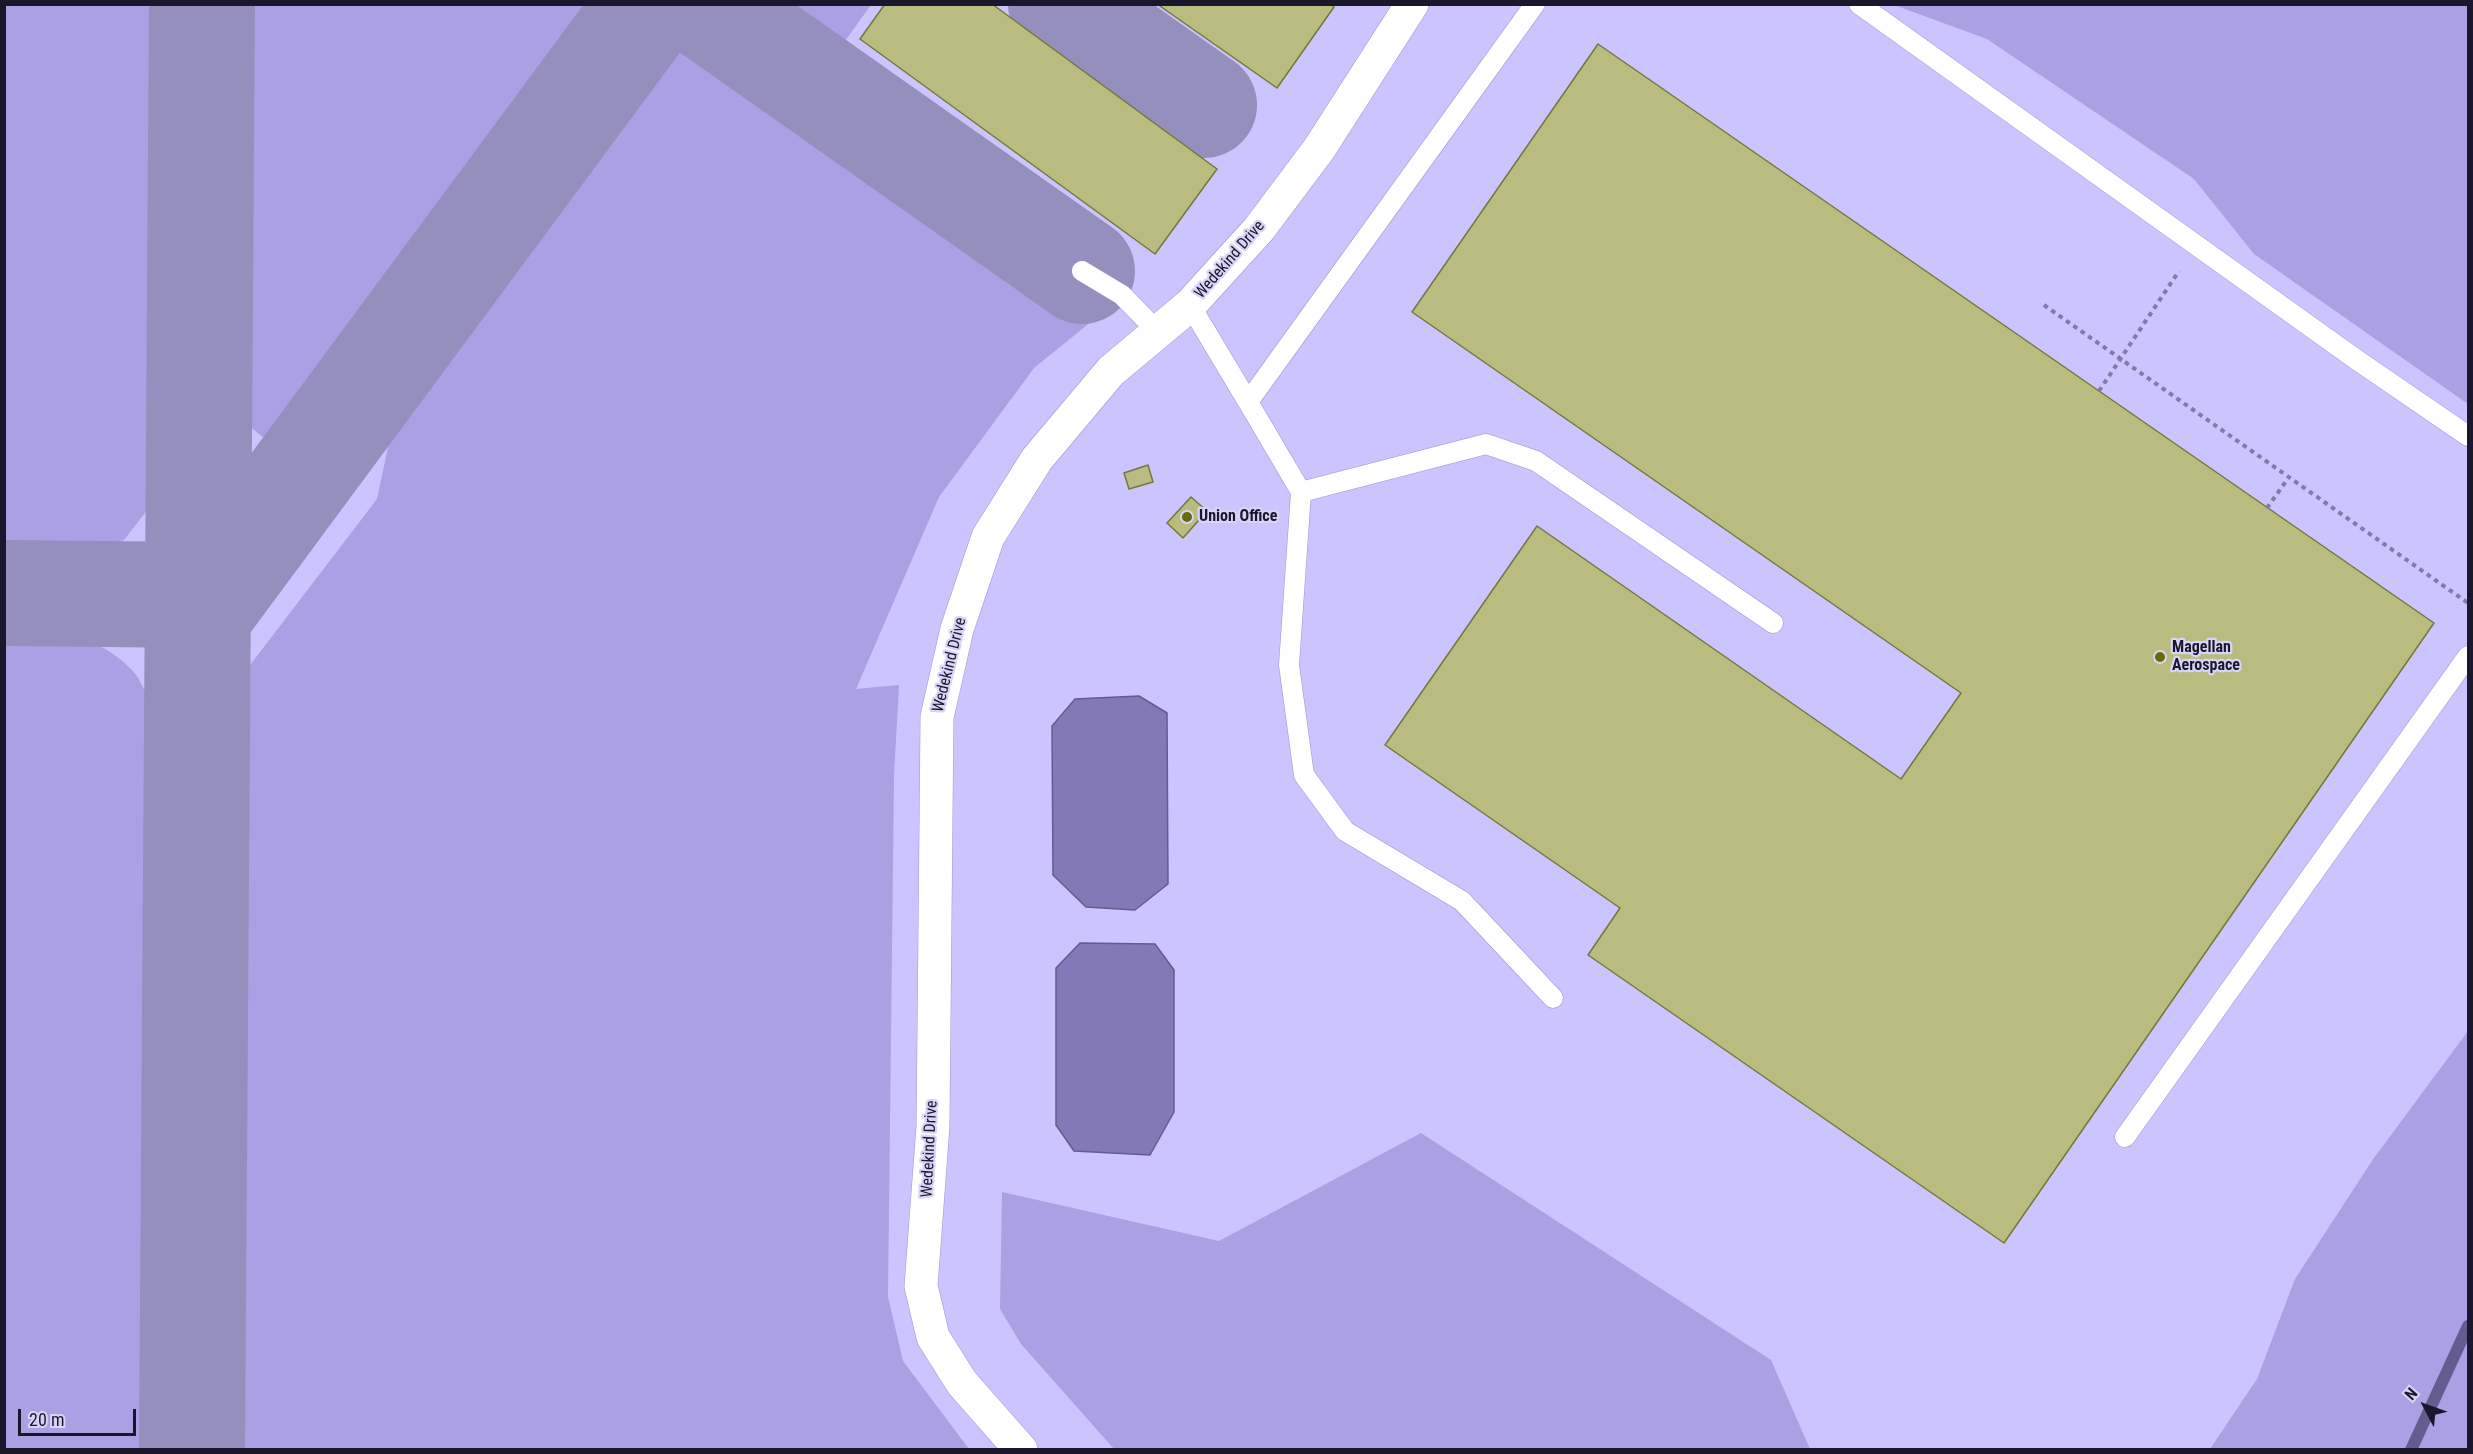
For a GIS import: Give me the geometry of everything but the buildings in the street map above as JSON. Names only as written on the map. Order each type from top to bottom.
[{"type":"street","name":"Wedekind Drive","points":[[1021,1449],[962,1383],[933,1337],[921,1286],[933,1126],[936,717],[957,629],[988,537],[1037,459],[1111,371],[1190,305],[1259,229],[1312,158],[1412,4]]},
{"type":"lane","points":[[1248,402],[1534,4]]},
{"type":"lane","points":[[1859,4],[2357,360],[2469,436]]},
{"type":"lane","points":[[1082,271],[1122,295],[1158,332]]},
{"type":"lane","points":[[1190,305],[1301,492],[1289,665],[1304,775],[1345,831],[1462,901],[1553,998]]},
{"type":"lane","points":[[1301,492],[1486,444],[1536,461],[1773,623]]},
{"type":"lane","points":[[2126,1137],[2469,656]]},
{"type":"path","points":[[2099,391],[2197,245]]},
{"type":"path","points":[[2044,305],[2469,603]]},
{"type":"path","points":[[2267,508],[2289,477]]},
{"type":"shaded area","points":[[4,5],[162,5],[158,481],[148,509],[124,540],[77,554],[5,554]]},
{"type":"shaded area","points":[[238,5],[628,5],[312,426],[290,439],[265,439],[242,420],[234,386]]},
{"type":"shaded area","points":[[742,5],[871,5],[829,63]]},
{"type":"shaded area","points":[[1894,5],[2468,5],[2468,404],[2254,254],[2194,179],[1987,39]]},
{"type":"shaded area","points":[[688,17],[1108,308],[1034,368],[939,497],[856,689],[899,685],[894,775],[888,1297],[903,1361],[969,1449],[228,1449],[234,702],[244,673],[377,499],[403,377],[667,22]]},
{"type":"shaded area","points":[[5,633],[72,636],[102,647],[135,673],[154,710],[149,1449],[5,1449]]},
{"type":"shaded area","points":[[1139,696],[1167,713],[1168,884],[1135,910],[1086,907],[1053,875],[1052,726],[1075,699]]},
{"type":"shaded area","points":[[1080,943],[1155,944],[1174,970],[1174,1112],[1150,1155],[1074,1151],[1056,1125],[1056,968]]},
{"type":"shaded area","points":[[2468,1031],[2468,1449],[2210,1449],[2257,1379],[2295,1279],[2374,1158]]},
{"type":"shaded area","points":[[1421,1133],[1771,1360],[1810,1449],[1114,1449],[1021,1344],[1000,1309],[1002,1192],[1219,1241]]},
{"type":"waterway","points":[[2411,1450],[2468,1326]]},
{"type":"taxiway","points":[[192,1450],[202,4]]},
{"type":"taxiway","points":[[199,613],[650,4]]},
{"type":"taxiway","points":[[703,4],[1082,271]]},
{"type":"taxiway","points":[[1061,4],[1204,105]]},
{"type":"taxiway","points":[[4,593],[199,595]]},
{"type":"place","name":"Union Office","points":[[1187,517]]},
{"type":"place","name":"Magellan Aerospace","points":[[2160,657]]}]
